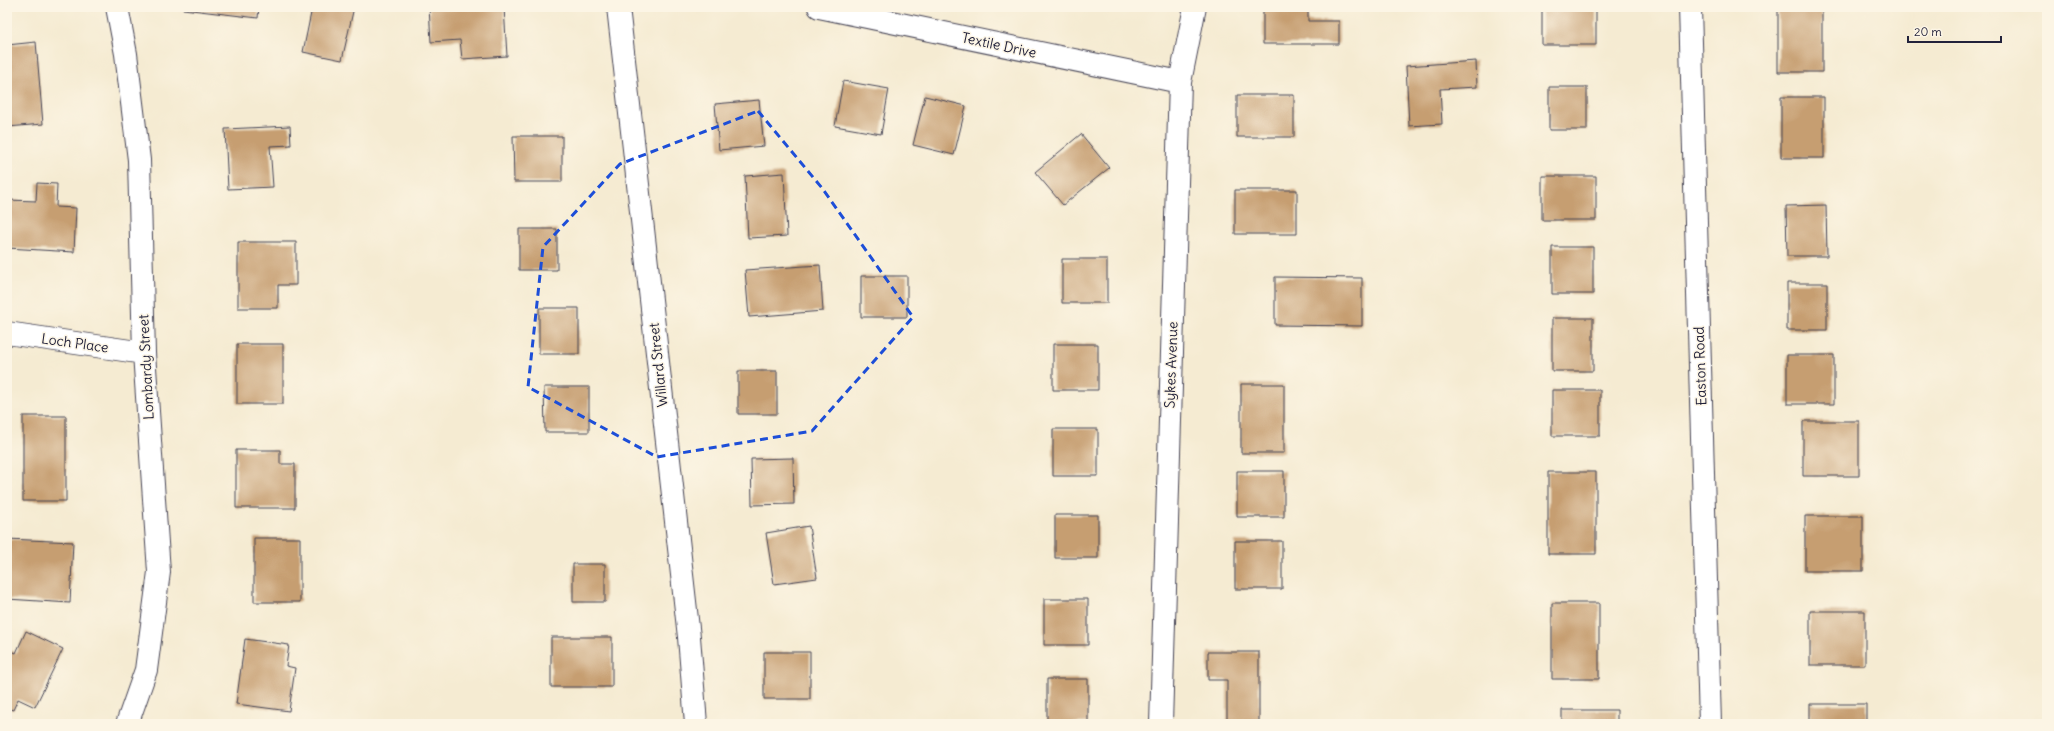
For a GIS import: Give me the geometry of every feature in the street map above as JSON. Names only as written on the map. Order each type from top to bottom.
[{"type":"street","name":"Lombardy Street","points":[[117,7],[126,54],[139,160],[144,353],[159,572],[146,670],[127,724]]},
{"type":"street","name":"Willard Street","points":[[618,7],[689,637],[696,724]]},
{"type":"street","name":"Textile Drive","points":[[819,7],[1180,82]]},
{"type":"street","name":"Sykes Avenue","points":[[1161,724],[1180,82],[1195,7]]},
{"type":"street","name":"Easton Road","points":[[1690,7],[1710,724]]},
{"type":"street","name":"Loch Place","points":[[7,333],[144,353]]},
{"type":"highlighted area","points":[[758,111],[822,188],[913,317],[812,431],[657,457],[528,387],[543,247],[620,164]]},
{"type":"building","points":[[183,7],[259,7],[258,18],[183,9]]},
{"type":"building","points":[[290,7],[354,7],[342,60],[303,52],[311,13]]},
{"type":"building","points":[[429,7],[504,7],[507,56],[462,59],[460,40],[431,42]]},
{"type":"building","points":[[1263,7],[1308,7],[1308,21],[1339,21],[1339,44],[1263,44]]},
{"type":"building","points":[[1542,7],[1596,7],[1596,45],[1542,45]]},
{"type":"building","points":[[1778,10],[1822,10],[1822,72],[1778,72]]},
{"type":"building","points":[[36,42],[43,124],[7,127],[7,45]]},
{"type":"building","points":[[1476,61],[1477,87],[1440,89],[1442,124],[1409,126],[1406,66]]},
{"type":"building","points":[[843,81],[889,89],[881,134],[835,126]]},
{"type":"building","points":[[1549,87],[1587,87],[1587,130],[1549,130]]},
{"type":"building","points":[[1237,95],[1294,95],[1294,137],[1237,137]]},
{"type":"building","points":[[925,96],[966,106],[954,155],[913,145]]},
{"type":"building","points":[[1781,97],[1824,97],[1824,158],[1781,158]]},
{"type":"building","points":[[759,100],[764,146],[719,150],[715,104]]},
{"type":"building","points":[[290,126],[291,145],[270,146],[273,187],[228,189],[225,129]]},
{"type":"building","points":[[1081,134],[1109,168],[1063,205],[1035,172]]},
{"type":"building","points":[[513,136],[562,136],[562,182],[514,182]]},
{"type":"building","points":[[784,173],[787,236],[748,238],[745,176]]},
{"type":"building","points":[[1542,176],[1596,176],[1596,220],[1542,220]]},
{"type":"building","points":[[37,183],[57,184],[56,207],[76,208],[74,252],[7,248],[7,200],[36,201]]},
{"type":"building","points":[[1235,190],[1297,190],[1297,234],[1235,234]]},
{"type":"building","points":[[1826,205],[1827,256],[1787,256],[1786,206]]},
{"type":"building","points":[[519,229],[557,229],[557,270],[519,270]]},
{"type":"building","points":[[238,242],[296,242],[296,285],[278,285],[278,308],[238,308]]},
{"type":"building","points":[[1552,247],[1593,247],[1593,294],[1552,294]]},
{"type":"building","points":[[1062,259],[1107,259],[1107,303],[1062,303]]},
{"type":"building","points":[[820,265],[823,311],[749,317],[745,270]]},
{"type":"building","points":[[861,276],[907,276],[907,317],[861,317]]},
{"type":"building","points":[[1275,277],[1362,278],[1362,326],[1275,325]]},
{"type":"building","points":[[1787,283],[1827,283],[1827,330],[1787,330]]},
{"type":"building","points":[[539,308],[579,308],[579,354],[539,354]]},
{"type":"building","points":[[1552,318],[1593,318],[1593,371],[1552,371]]},
{"type":"building","points":[[237,344],[283,344],[283,404],[237,404]]},
{"type":"building","points":[[1053,344],[1098,344],[1098,390],[1053,390]]},
{"type":"building","points":[[1787,355],[1834,355],[1834,404],[1787,404]]},
{"type":"building","points":[[738,371],[777,371],[777,414],[738,414]]},
{"type":"building","points":[[1241,384],[1284,384],[1284,453],[1241,453]]},
{"type":"building","points":[[544,387],[589,387],[589,432],[545,432]]},
{"type":"building","points":[[1552,390],[1600,390],[1600,436],[1552,436]]},
{"type":"building","points":[[23,416],[66,416],[66,501],[23,501]]},
{"type":"building","points":[[1803,421],[1859,421],[1859,476],[1803,476]]},
{"type":"building","points":[[1053,429],[1098,429],[1098,476],[1053,476]]},
{"type":"building","points":[[236,450],[280,450],[280,464],[295,464],[295,508],[236,508]]},
{"type":"building","points":[[793,458],[794,504],[752,505],[751,459]]},
{"type":"building","points":[[1237,471],[1284,471],[1284,517],[1237,517]]},
{"type":"building","points":[[1548,472],[1596,472],[1596,554],[1548,554]]},
{"type":"building","points":[[1055,515],[1098,515],[1098,558],[1055,558]]},
{"type":"building","points":[[1805,516],[1863,516],[1863,571],[1805,571]]},
{"type":"building","points":[[809,526],[817,578],[774,584],[766,533]]},
{"type":"building","points":[[254,538],[300,538],[300,602],[254,602]]},
{"type":"building","points":[[7,539],[73,542],[70,603],[7,599]]},
{"type":"building","points":[[1235,541],[1282,541],[1282,589],[1235,589]]},
{"type":"building","points":[[573,564],[605,564],[605,602],[573,602]]},
{"type":"building","points":[[1044,599],[1088,599],[1088,645],[1044,645]]},
{"type":"building","points":[[1552,603],[1599,603],[1599,679],[1552,679]]},
{"type":"building","points":[[1810,611],[1865,611],[1865,665],[1810,665]]},
{"type":"building","points":[[26,631],[63,649],[35,707],[18,699],[13,710],[7,708],[7,649],[16,653]]},
{"type":"building","points":[[551,637],[612,637],[612,687],[551,687]]},
{"type":"building","points":[[245,639],[289,645],[286,666],[295,668],[289,711],[236,704]]},
{"type":"building","points":[[764,652],[810,652],[810,699],[764,699]]},
{"type":"building","points":[[1208,652],[1259,652],[1259,724],[1227,724],[1227,680],[1208,680]]},
{"type":"building","points":[[1047,679],[1088,679],[1088,723],[1047,723]]},
{"type":"building","points":[[1810,704],[1866,704],[1866,724],[1810,724]]},
{"type":"building","points":[[1562,710],[1617,710],[1617,724],[1562,724]]}]
